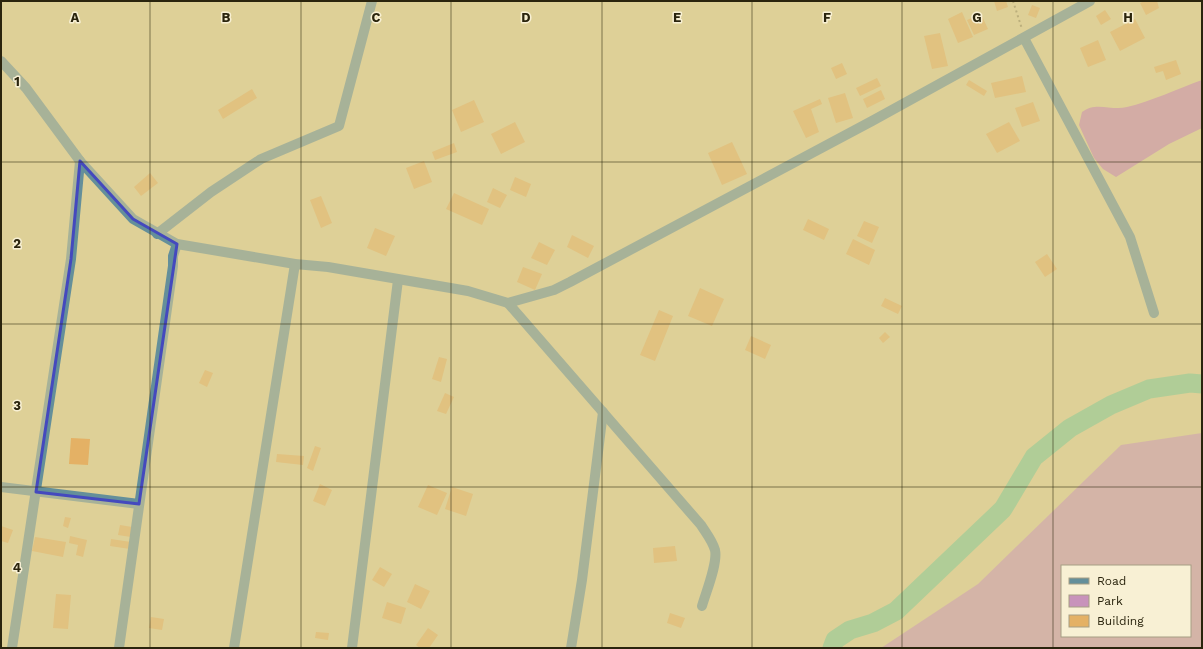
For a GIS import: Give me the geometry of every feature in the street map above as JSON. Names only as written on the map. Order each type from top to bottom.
[{"type":"street","points":[[157,234],[211,192],[261,159],[339,126],[372,1]]},
{"type":"street","points":[[508,303],[554,290],[570,282],[1090,1]]},
{"type":"street","points":[[1024,38],[1130,237],[1154,313]]},
{"type":"street","points":[[1,62],[26,88],[80,161],[133,219],[177,244],[295,264],[328,267],[468,291],[508,303],[701,525],[711,540],[715,552],[714,562],[702,606]]},
{"type":"street","points":[[12,648],[71,259],[80,161]]},
{"type":"street","points":[[119,648],[173,266],[173,256],[177,244]]},
{"type":"street","points":[[234,648],[295,264]]},
{"type":"street","points":[[352,648],[398,280]]},
{"type":"street","points":[[571,648],[582,580],[603,412]]},
{"type":"street","points":[[1,487],[139,504]]},
{"type":"path","points":[[1013,1],[1024,38]]},
{"type":"highlighted area","points":[[80,161],[133,219],[177,244],[139,504],[36,492],[71,259]]},
{"type":"green space","points":[[1202,433],[1202,648],[881,648],[978,584],[1121,445]]},
{"type":"shaded area","points":[[1202,80],[1202,128],[1169,144],[1116,177],[1103,169],[1094,158],[1079,125],[1082,112],[1093,107],[1121,108],[1136,105]]},
{"type":"building","points":[[994,1],[1006,1],[1008,7],[997,11]]},
{"type":"building","points":[[1145,1],[1157,1],[1159,8],[1146,15],[1140,3]]},
{"type":"building","points":[[1032,5],[1040,8],[1036,18],[1028,15]]},
{"type":"building","points":[[1105,10],[1111,19],[1101,25],[1096,16]]},
{"type":"building","points":[[962,12],[973,37],[958,43],[948,19]]},
{"type":"building","points":[[981,14],[988,29],[974,35],[967,20]]},
{"type":"building","points":[[1135,19],[1145,38],[1120,51],[1110,32]]},
{"type":"building","points":[[940,33],[948,66],[932,69],[924,36]]},
{"type":"building","points":[[1098,40],[1106,60],[1088,67],[1080,48]]},
{"type":"building","points":[[1176,60],[1181,74],[1166,80],[1163,71],[1156,73],[1154,67]]},
{"type":"building","points":[[842,63],[847,74],[836,79],[831,68]]},
{"type":"building","points":[[1022,76],[1026,92],[995,98],[991,83]]},
{"type":"building","points":[[877,78],[881,86],[860,96],[856,88]]},
{"type":"building","points":[[969,80],[987,91],[984,96],[966,85]]},
{"type":"building","points":[[252,89],[257,98],[223,119],[218,110]]},
{"type":"building","points":[[881,90],[885,99],[867,108],[863,99]]},
{"type":"building","points":[[845,93],[853,118],[836,123],[828,98]]},
{"type":"building","points":[[820,99],[822,104],[811,109],[819,132],[806,138],[793,111]]},
{"type":"building","points":[[474,100],[484,122],[461,132],[452,110]]},
{"type":"building","points":[[1033,102],[1040,121],[1022,127],[1015,108]]},
{"type":"building","points":[[515,122],[525,142],[501,154],[491,134]]},
{"type":"building","points":[[1009,122],[1020,141],[997,153],[986,134]]},
{"type":"building","points":[[732,142],[747,174],[722,185],[708,153]]},
{"type":"building","points":[[454,143],[457,152],[435,160],[432,152]]},
{"type":"building","points":[[424,161],[432,182],[414,189],[406,168]]},
{"type":"building","points":[[150,173],[158,183],[141,196],[134,187]]},
{"type":"building","points":[[515,177],[531,184],[526,197],[510,190]]},
{"type":"building","points":[[493,188],[507,195],[500,208],[487,202]]},
{"type":"building","points":[[454,193],[489,209],[482,225],[446,209]]},
{"type":"building","points":[[321,196],[332,223],[321,228],[310,200]]},
{"type":"building","points":[[808,219],[829,229],[824,240],[803,230]]},
{"type":"building","points":[[864,221],[879,227],[872,243],[857,236]]},
{"type":"building","points":[[375,228],[395,236],[386,256],[367,248]]},
{"type":"building","points":[[572,235],[594,246],[588,258],[567,247]]},
{"type":"building","points":[[853,239],[875,250],[869,265],[846,254]]},
{"type":"building","points":[[539,242],[555,250],[547,265],[531,258]]},
{"type":"building","points":[[1047,254],[1057,269],[1045,277],[1035,262]]},
{"type":"building","points":[[523,267],[542,274],[535,290],[517,282]]},
{"type":"building","points":[[700,288],[724,299],[712,326],[688,316]]},
{"type":"building","points":[[885,298],[902,306],[898,314],[881,306]]},
{"type":"building","points":[[659,310],[673,316],[655,361],[640,355]]},
{"type":"building","points":[[885,332],[890,337],[883,343],[879,338]]},
{"type":"building","points":[[751,336],[771,345],[765,359],[745,350]]},
{"type":"building","points":[[439,357],[447,359],[441,382],[432,379]]},
{"type":"building","points":[[205,370],[213,373],[207,387],[199,383]]},
{"type":"building","points":[[445,393],[454,397],[446,414],[437,411]]},
{"type":"building","points":[[71,438],[90,439],[88,465],[69,464]]},
{"type":"building","points":[[315,446],[321,448],[313,471],[307,468]]},
{"type":"building","points":[[277,454],[304,456],[303,465],[276,462]]},
{"type":"building","points":[[320,484],[332,490],[325,506],[313,501]]},
{"type":"building","points":[[428,485],[447,493],[437,515],[418,507]]},
{"type":"building","points":[[452,487],[473,494],[466,516],[445,509]]},
{"type":"building","points":[[65,517],[71,518],[68,528],[63,526]]},
{"type":"building","points":[[120,525],[132,527],[131,537],[118,535]]},
{"type":"building","points":[[1,526],[13,530],[8,543],[1,541]]},
{"type":"building","points":[[70,536],[87,540],[83,557],[76,555],[78,545],[69,543]]},
{"type":"building","points":[[35,537],[66,542],[63,557],[32,551]]},
{"type":"building","points":[[111,539],[131,542],[130,549],[110,546]]},
{"type":"building","points":[[675,546],[677,561],[654,563],[653,548]]},
{"type":"building","points":[[380,567],[392,574],[384,587],[372,580]]},
{"type":"building","points":[[415,584],[430,591],[421,609],[407,602]]},
{"type":"building","points":[[56,594],[71,595],[68,629],[53,628]]},
{"type":"building","points":[[387,602],[406,608],[401,624],[382,618]]},
{"type":"building","points":[[670,613],[685,618],[681,628],[667,623]]},
{"type":"building","points":[[151,617],[164,619],[162,630],[149,628]]},
{"type":"building","points":[[428,628],[438,635],[429,648],[420,648],[416,645]]},
{"type":"building","points":[[316,632],[329,633],[328,640],[315,638]]},
{"type":"waterway","points":[[832,648],[835,640],[850,630],[873,623],[896,611],[1003,509],[1034,457],[1070,428],[1111,405],[1149,389],[1190,383],[1202,384]]}]
